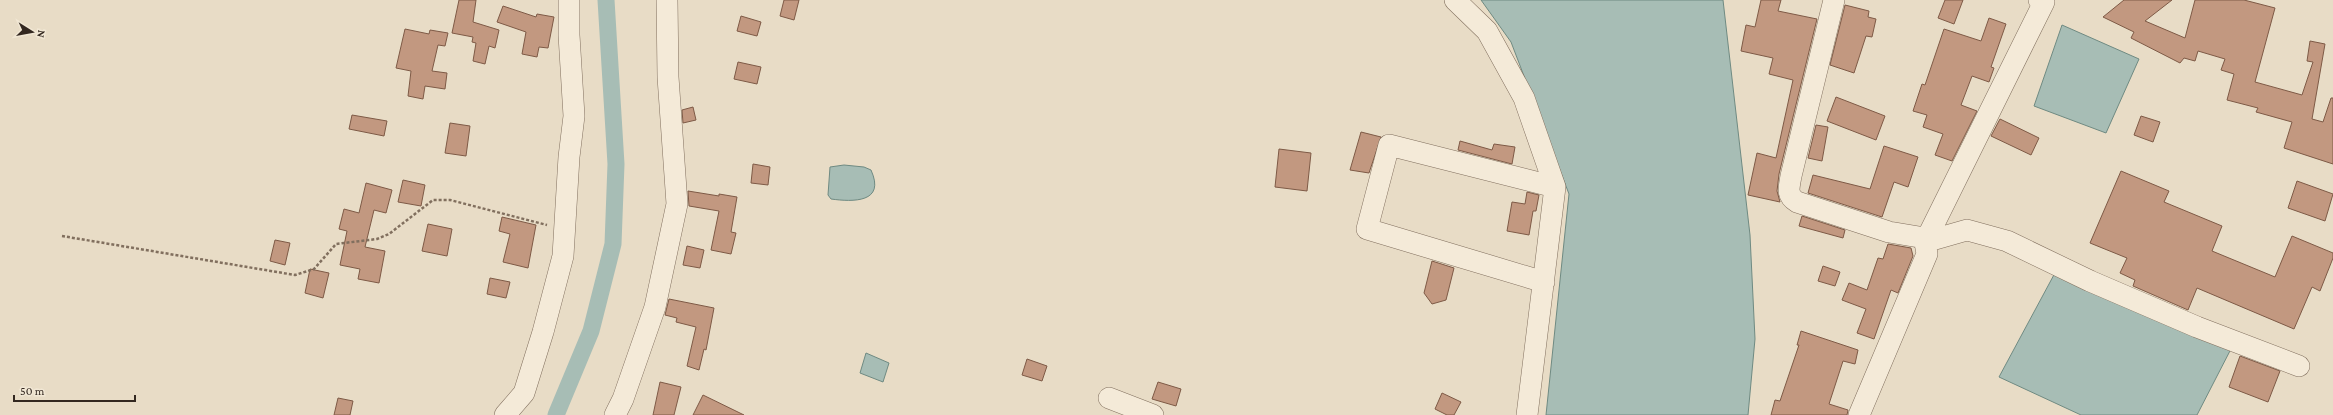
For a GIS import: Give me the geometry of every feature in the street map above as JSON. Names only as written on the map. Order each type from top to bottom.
[{"type":"street","points":[[505,415],[524,393],[564,256],[569,157],[574,116],[569,35],[569,0]]},
{"type":"street","points":[[615,415],[623,399],[655,307],[677,204],[668,77],[667,0]]},
{"type":"street","points":[[1455,0],[1487,31],[1524,98],[1555,187],[1527,415]]},
{"type":"street","points":[[1834,0],[1791,176],[1788,192],[1790,198],[1797,202],[1889,232],[1919,237],[1925,242]]},
{"type":"street","points":[[1859,415],[1927,254],[1925,242],[2044,2],[2039,0]]},
{"type":"street","points":[[1544,282],[1367,229],[1388,145],[1555,187]]},
{"type":"street","points":[[1925,242],[1967,230],[2007,241],[2090,281],[2197,327],[2299,366]]},
{"type":"street","points":[[1109,398],[1153,415]]},
{"type":"path","points":[[62,236],[295,275],[314,268],[336,244],[377,239],[389,234],[433,200],[450,200],[565,229]]},
{"type":"water","points":[[1481,0],[1723,0],[1750,235],[1755,339],[1748,415],[1546,415],[1569,194],[1511,42]]},
{"type":"water","points":[[2062,25],[2139,59],[2106,133],[2034,106]]},
{"type":"water","points":[[844,165],[864,167],[871,170],[874,181],[874,189],[871,194],[865,198],[857,200],[831,199],[828,195],[830,167]]},
{"type":"water","points":[[2056,271],[2233,345],[2197,415],[2081,415],[1999,377]]},
{"type":"water","points":[[866,353],[889,363],[883,382],[860,373]]},
{"type":"building","points":[[459,0],[476,0],[473,22],[499,30],[495,48],[489,46],[485,64],[473,61],[476,43],[472,42],[473,37],[452,33]]},
{"type":"building","points":[[784,0],[799,0],[794,20],[780,16]]},
{"type":"building","points":[[1761,0],[1781,0],[1778,11],[1817,19],[1779,174],[1777,191],[1780,202],[1748,195],[1757,153],[1776,158],[1793,80],[1769,74],[1773,58],[1741,51],[1746,25],[1755,27]]},
{"type":"building","points":[[1945,0],[1963,0],[1954,24],[1938,18]]},
{"type":"building","points":[[2124,0],[2172,0],[2145,21],[2185,38],[2195,0],[2244,0],[2275,8],[2255,82],[2302,95],[2313,62],[2307,61],[2310,41],[2325,44],[2312,119],[2323,122],[2331,98],[2333,98],[2333,164],[2284,148],[2292,122],[2256,112],[2258,108],[2227,100],[2234,74],[2221,70],[2225,59],[2198,51],[2195,61],[2184,58],[2180,63],[2131,38],[2134,32],[2103,17]]},
{"type":"building","points":[[1845,5],[1869,11],[1868,17],[1876,19],[1872,37],[1866,36],[1854,73],[1830,65]]},
{"type":"building","points":[[503,6],[536,17],[537,14],[554,17],[548,48],[539,47],[537,57],[522,54],[526,32],[497,22]]},
{"type":"building","points":[[741,16],[761,22],[757,36],[737,31]]},
{"type":"building","points":[[1989,18],[2006,24],[1991,67],[1994,68],[1989,82],[1972,76],[1961,105],[1977,111],[1952,161],[1935,155],[1943,134],[1923,127],[1927,115],[1913,111],[1922,84],[1925,85],[1944,29],[1981,41]]},
{"type":"building","points":[[405,29],[429,34],[430,30],[448,33],[445,46],[438,45],[432,71],[447,73],[445,89],[425,86],[423,99],[408,96],[411,71],[396,68]]},
{"type":"building","points":[[738,62],[761,67],[757,84],[734,79]]},
{"type":"building","points":[[1836,97],[1885,116],[1876,140],[1827,121]]},
{"type":"building","points":[[693,107],[696,120],[683,123],[682,110]]},
{"type":"building","points":[[352,115],[387,121],[384,136],[349,129]]},
{"type":"building","points":[[2141,116],[2160,122],[2153,142],[2134,135]]},
{"type":"building","points":[[2000,119],[2039,138],[2031,155],[1991,136]]},
{"type":"building","points":[[450,123],[470,126],[466,156],[445,153]]},
{"type":"building","points":[[1816,125],[1828,127],[1822,161],[1808,158]]},
{"type":"building","points":[[1361,132],[1381,137],[1369,173],[1350,170]]},
{"type":"building","points":[[1460,141],[1492,150],[1494,144],[1515,147],[1512,164],[1458,150]]},
{"type":"building","points":[[1884,146],[1918,157],[1908,187],[1894,182],[1882,217],[1808,193],[1813,175],[1870,189]]},
{"type":"building","points":[[1279,149],[1311,153],[1307,191],[1275,187]]},
{"type":"building","points":[[753,164],[770,167],[768,185],[751,183]]},
{"type":"building","points":[[2121,171],[2169,191],[2164,202],[2222,226],[2212,251],[2275,277],[2292,236],[2333,253],[2333,258],[2320,291],[2312,287],[2294,329],[2197,288],[2188,310],[2133,286],[2135,280],[2120,273],[2127,258],[2090,243]]},
{"type":"building","points":[[403,180],[425,185],[421,206],[398,202]]},
{"type":"building","points":[[2297,181],[2333,194],[2325,221],[2288,208]]},
{"type":"building","points":[[366,183],[392,190],[386,213],[374,210],[365,247],[385,251],[379,283],[358,279],[360,269],[340,265],[347,231],[339,229],[344,209],[359,213]]},
{"type":"building","points":[[688,191],[737,197],[731,232],[736,233],[731,254],[711,250],[719,211],[689,206]]},
{"type":"building","points":[[1527,192],[1539,195],[1536,211],[1533,211],[1529,235],[1507,231],[1512,202],[1525,204]]},
{"type":"building","points":[[1802,216],[1845,230],[1843,238],[1799,226]]},
{"type":"building","points":[[502,217],[536,225],[528,268],[503,262],[510,234],[499,231]]},
{"type":"building","points":[[428,224],[452,229],[447,256],[422,251]]},
{"type":"building","points":[[275,240],[290,243],[285,265],[270,261]]},
{"type":"building","points":[[1888,244],[1911,248],[1913,256],[1898,293],[1891,290],[1874,339],[1857,333],[1866,309],[1842,300],[1849,283],[1867,290],[1878,258],[1883,259]]},
{"type":"building","points":[[687,246],[704,250],[700,268],[683,265]]},
{"type":"building","points":[[1432,261],[1454,268],[1446,300],[1432,304],[1424,293]]},
{"type":"building","points":[[1823,266],[1840,272],[1835,286],[1818,281]]},
{"type":"building","points":[[310,269],[329,273],[323,298],[305,293]]},
{"type":"building","points":[[490,278],[510,282],[506,298],[487,294]]},
{"type":"building","points":[[669,299],[714,308],[706,350],[704,349],[699,370],[687,366],[696,327],[676,322],[677,318],[665,315]]},
{"type":"building","points":[[1801,331],[1858,350],[1855,364],[1843,361],[1829,404],[1848,410],[1847,415],[1771,415],[1775,400],[1780,401],[1799,345],[1797,345]]},
{"type":"building","points":[[2240,356],[2280,371],[2268,402],[2229,387]]},
{"type":"building","points":[[1027,359],[1047,366],[1042,381],[1022,375]]},
{"type":"building","points":[[660,382],[681,387],[674,415],[653,415]]},
{"type":"building","points":[[1158,382],[1181,389],[1176,406],[1152,399]]},
{"type":"building","points":[[1442,393],[1461,402],[1454,415],[1447,415],[1435,409]]},
{"type":"building","points":[[703,395],[744,415],[693,415]]},
{"type":"building","points":[[338,398],[353,401],[350,415],[334,415]]},
{"type":"waterway","points":[[556,415],[591,331],[613,244],[616,164],[606,0]]}]
